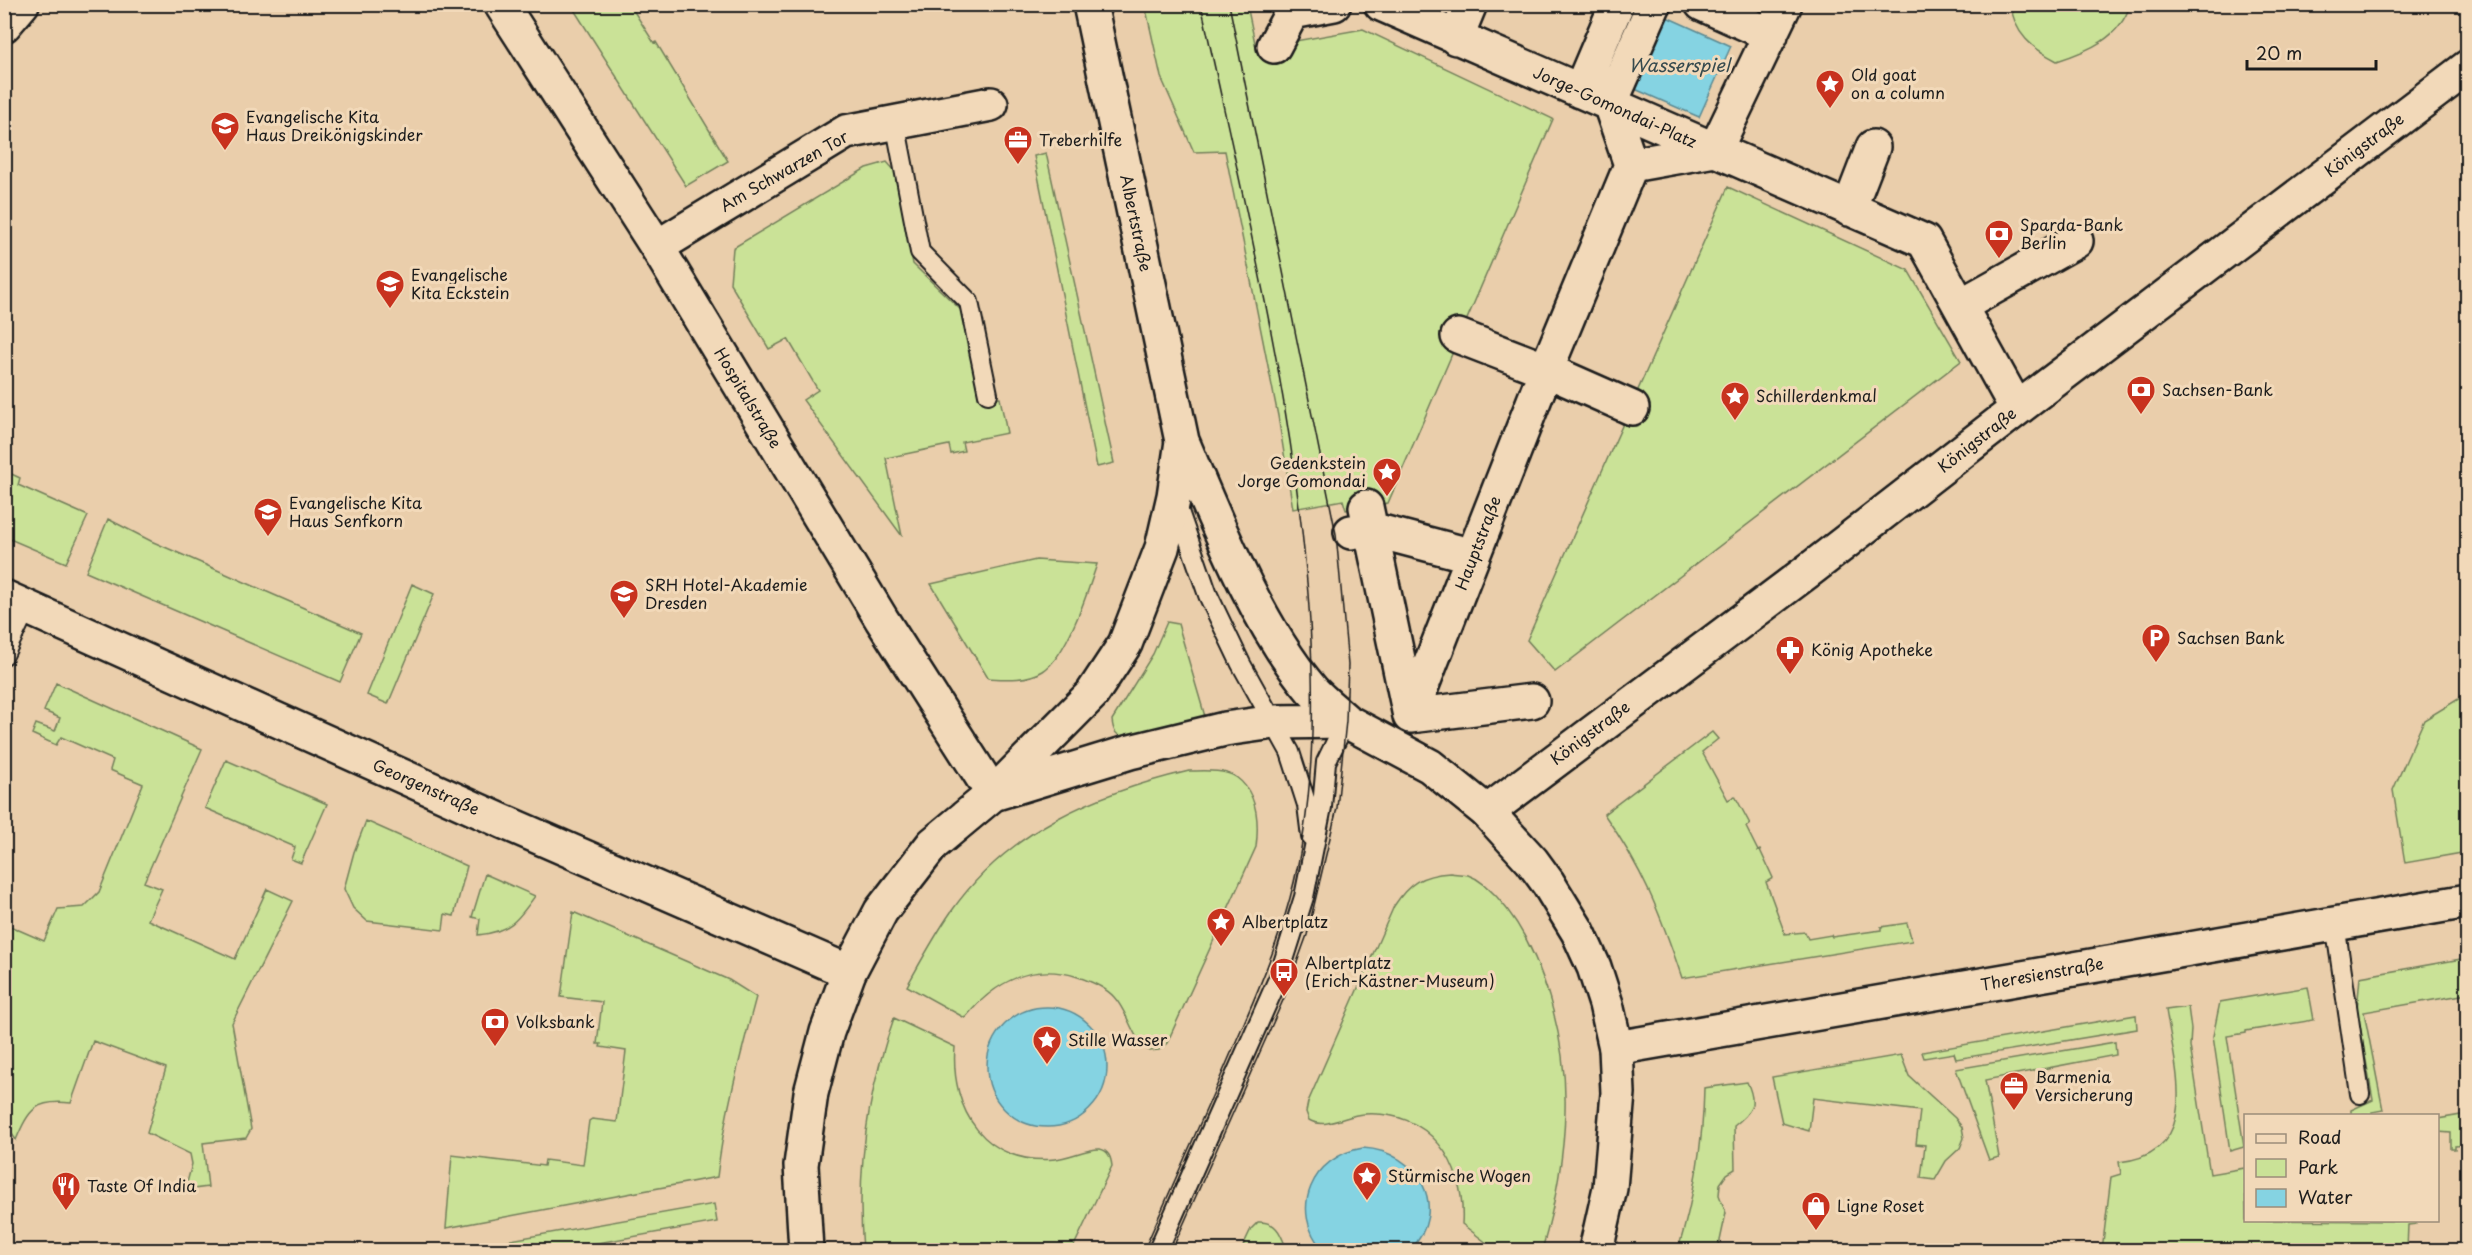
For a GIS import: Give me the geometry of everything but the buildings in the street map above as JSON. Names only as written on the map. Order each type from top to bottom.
[{"type":"street","points":[[4,26],[22,4]]},
{"type":"street","name":"Hospitalstraße","points":[[501,4],[657,247],[882,620],[993,794]]},
{"type":"street","name":"Albertstraße","points":[[1090,4],[1182,441],[1215,518],[1268,623],[1313,691],[1346,721]]},
{"type":"street","points":[[1274,46],[1291,8],[1334,4]]},
{"type":"street","name":"Jorge-Gomondai-Platz","points":[[1381,4],[1924,242],[2017,408]]},
{"type":"street","points":[[1456,38],[1470,4]]},
{"type":"street","points":[[1580,91],[1617,4]]},
{"type":"street","points":[[1654,4],[1610,104],[1631,165],[1715,150],[1785,4]]},
{"type":"street","points":[[1702,4],[1771,35]]},
{"type":"street","name":"Königstraße","points":[[1487,812],[1812,568],[2017,408],[2468,67]]},
{"type":"street","name":"Am Schwarzen Tor","points":[[657,247],[846,132],[991,104]]},
{"type":"street","points":[[1850,209],[1873,147]]},
{"type":"street","name":"Hauptstraße","points":[[1410,716],[1545,370],[1631,165]]},
{"type":"street","points":[[1960,306],[2076,241]]},
{"type":"street","points":[[1458,336],[1545,370],[1632,408]]},
{"type":"street","name":"Albertstraße","points":[[993,794],[1092,694],[1125,644],[1162,548],[1174,496],[1182,441]]},
{"type":"street","points":[[1473,556],[1362,523],[1410,716],[1532,701]]},
{"type":"street","name":"Georgenstraße","points":[[16,602],[502,821],[849,972]]},
{"type":"street","points":[[806,1251],[801,1165],[811,1092],[827,1032],[849,972],[881,910],[933,844],[993,794],[1130,752],[1225,729],[1274,722],[1346,721],[1430,766],[1487,812],[1548,883],[1578,932],[1594,967],[1606,1004],[1616,1048],[1617,1094],[1610,1188],[1596,1251]]},
{"type":"street","name":"Theresienstraße","points":[[1616,1048],[2468,901]]},
{"type":"lane","points":[[895,122],[920,252],[969,302],[988,394]]},
{"type":"lane","points":[[1174,496],[1208,595],[1241,664],[1290,752],[1300,781],[1313,850]]},
{"type":"lane","points":[[4,655],[16,602]]},
{"type":"lane","points":[[1158,1251],[1278,979],[1304,897],[1322,807],[1326,762],[1346,721]]},
{"type":"lane","points":[[2335,924],[2360,1094]]},
{"type":"green space","points":[[2011,4],[2130,5],[2119,26],[2111,35],[2091,48],[2057,61],[2032,45],[2020,32]]},
{"type":"green space","points":[[571,5],[630,5],[654,43],[656,42],[728,161],[686,186]]},
{"type":"green space","points":[[1145,5],[1247,5],[1256,48],[1363,29],[1553,119],[1388,503],[1346,510],[1343,500],[1293,509],[1278,416],[1225,151],[1194,152],[1161,77]]},
{"type":"green space","points":[[1046,153],[1114,463],[1097,467],[1034,156]]},
{"type":"green space","points":[[887,162],[895,171],[913,264],[963,312],[979,399],[1000,398],[1007,433],[962,442],[964,451],[951,454],[949,445],[886,458],[902,536],[803,400],[818,390],[788,339],[769,349],[730,283],[733,248],[866,168]]},
{"type":"green space","points":[[1728,187],[1908,270],[1961,361],[1555,672],[1527,640]]},
{"type":"green space","points":[[5,471],[20,478],[18,485],[88,516],[66,563],[5,537]]},
{"type":"green space","points":[[108,519],[151,541],[361,633],[340,682],[86,572]]},
{"type":"green space","points":[[1036,560],[1097,564],[1076,622],[1052,663],[1043,671],[1030,676],[1016,679],[988,678],[931,584]]},
{"type":"green space","points":[[412,584],[434,594],[388,704],[367,695]]},
{"type":"green space","points":[[1167,622],[1178,624],[1206,720],[1124,738],[1115,731],[1112,720],[1153,654]]},
{"type":"green space","points":[[56,683],[202,749],[144,882],[162,889],[148,920],[235,959],[267,889],[293,901],[232,1023],[251,1129],[246,1138],[203,1143],[208,1187],[185,1190],[192,1164],[190,1154],[147,1133],[166,1068],[93,1041],[71,1103],[49,1103],[35,1108],[25,1121],[16,1140],[5,1124],[5,924],[44,941],[58,909],[84,907],[99,892],[143,784],[110,770],[113,760],[61,737],[56,745],[32,734],[36,724],[55,731],[60,718],[44,711]]},
{"type":"green space","points":[[2465,695],[2468,698],[2467,852],[2405,863],[2393,790],[2424,720]]},
{"type":"green space","points":[[1712,732],[1718,739],[1702,752],[1728,800],[1735,796],[1750,824],[1746,827],[1773,878],[1766,882],[1785,934],[1805,932],[1808,939],[1831,935],[1832,937],[1881,930],[1881,927],[1907,923],[1912,941],[1682,978],[1650,893],[1630,854],[1604,814]]},
{"type":"green space","points":[[226,760],[327,804],[301,863],[291,859],[295,847],[205,808]]},
{"type":"green space","points":[[1189,771],[1231,774],[1243,784],[1249,791],[1255,809],[1256,847],[1167,1043],[1159,1050],[1149,1051],[1143,1046],[1119,1003],[1110,993],[1078,977],[1045,972],[1015,978],[989,994],[965,1018],[907,986],[951,912],[974,883],[999,858],[1056,819],[1088,804],[1154,780]]},
{"type":"green space","points":[[366,821],[467,866],[454,916],[445,914],[443,930],[367,921],[353,908],[344,889],[354,852]]},
{"type":"green space","points":[[1450,873],[1468,875],[1480,882],[1497,897],[1513,918],[1540,969],[1557,1027],[1565,1084],[1563,1147],[1558,1182],[1542,1250],[1496,1250],[1462,1224],[1462,1201],[1458,1180],[1450,1161],[1439,1144],[1424,1130],[1407,1120],[1386,1115],[1363,1114],[1329,1123],[1316,1123],[1309,1120],[1306,1112],[1308,1102],[1394,906],[1405,891],[1423,878]]},
{"type":"green space","points":[[485,874],[535,896],[518,918],[506,928],[478,935],[480,919],[472,917]]},
{"type":"green space","points":[[573,912],[729,980],[756,997],[728,1109],[717,1177],[446,1228],[452,1155],[544,1166],[545,1160],[583,1165],[589,1121],[592,1119],[617,1122],[626,1051],[600,1047],[601,1044],[597,1044],[602,1002],[561,997]]},
{"type":"green space","points":[[2467,958],[2467,994],[2364,1012],[2383,1110],[2372,1112],[2373,1114],[2351,1114],[2351,1110],[2373,1100],[2357,1010],[2360,977]]},
{"type":"green space","points":[[2308,987],[2314,1020],[2227,1036],[2244,1147],[2230,1151],[2213,1036],[2220,1002]]},
{"type":"green space","points":[[2188,1007],[2191,1029],[2190,1046],[2210,1174],[2244,1168],[2244,1222],[2416,1222],[2416,1224],[2408,1225],[2407,1249],[2444,1247],[2443,1250],[2102,1250],[2111,1177],[2121,1174],[2119,1162],[2146,1155],[2163,1143],[2174,1125],[2178,1104],[2177,1081],[2166,1010]]},
{"type":"green space","points":[[2136,1015],[2137,1029],[1956,1059],[1954,1053],[1924,1058],[1922,1052]]},
{"type":"green space","points":[[894,1018],[955,1047],[955,1070],[966,1112],[977,1130],[992,1144],[1010,1153],[1031,1159],[1055,1159],[1095,1149],[1107,1153],[1112,1166],[1072,1250],[863,1250],[861,1191],[866,1133],[877,1075]]},
{"type":"green space","points":[[2115,1042],[2116,1055],[1985,1080],[1999,1157],[1989,1160],[1956,1069]]},
{"type":"green space","points":[[1901,1055],[1909,1076],[1962,1127],[1964,1138],[1960,1148],[1946,1161],[1935,1180],[1921,1178],[1925,1145],[1916,1144],[1920,1111],[1813,1098],[1809,1131],[1782,1123],[1772,1077]]},
{"type":"green space","points":[[1747,1082],[1752,1102],[1749,1111],[1734,1126],[1735,1169],[1727,1174],[1720,1184],[1719,1195],[1726,1213],[1718,1250],[1678,1250],[1697,1170],[1704,1088]]},
{"type":"green space","points":[[2467,1114],[2467,1145],[2455,1146],[2455,1149],[2451,1149],[2451,1133],[2439,1132],[2439,1119]]},
{"type":"green space","points":[[714,1204],[717,1222],[558,1250],[455,1250]]},
{"type":"green space","points":[[1258,1222],[1274,1226],[1287,1250],[1241,1250],[1251,1229]]},
{"type":"water","name":"Wasserspiel","points":[[1660,14],[1731,46],[1699,117],[1628,86]]},
{"type":"water","name":"Stille Wasser","points":[[1047,1007],[1070,1012],[1089,1025],[1102,1044],[1107,1067],[1102,1090],[1089,1109],[1070,1122],[1047,1127],[1024,1122],[1005,1109],[992,1090],[987,1067],[992,1044],[1005,1025],[1024,1012]]},
{"type":"water","name":"Stürmische Wogen","points":[[1363,1148],[1399,1159],[1413,1171],[1422,1184],[1428,1200],[1428,1217],[1422,1234],[1410,1250],[1323,1250],[1313,1234],[1307,1218],[1307,1202],[1311,1187],[1319,1173],[1330,1162],[1345,1153]]},
{"type":"tram line","points":[[1144,1250],[1243,1025],[1276,941],[1298,865],[1311,761],[1310,622],[1294,466],[1267,312],[1201,4]]},
{"type":"tram line","points":[[1172,1250],[1284,998],[1307,935],[1337,808],[1346,721],[1348,665],[1336,534],[1229,4]]},
{"type":"place","name":"Old goat on a column","points":[[1830,110]]},
{"type":"place","name":"Evangelische Kita Haus Dreikönigskinder","points":[[225,152]]},
{"type":"place","name":"Treberhilfe","points":[[1018,166]]},
{"type":"place","name":"Sparda-Bank Berlin","points":[[1999,260]]},
{"type":"place","name":"Evangelische Kita Eckstein","points":[[390,310]]},
{"type":"place","name":"Sachsen-Bank","points":[[2141,416]]},
{"type":"place","name":"Schillerdenkmal","points":[[1735,422]]},
{"type":"place","name":"Gedenkstein Jorge Gomondai","points":[[1387,498]]},
{"type":"place","name":"Evangelische Kita Haus Senfkorn","points":[[268,538]]},
{"type":"place","name":"SRH Hotel-Akademie Dresden","points":[[624,620]]},
{"type":"place","name":"Sachsen Bank","points":[[2156,664]]},
{"type":"place","name":"König Apotheke","points":[[1790,676]]},
{"type":"place","name":"Albertplatz","points":[[1221,948]]},
{"type":"place","name":"Albertplatz (Erich-Kästner-Museum)","points":[[1284,998]]},
{"type":"place","name":"Volksbank","points":[[495,1048]]},
{"type":"place","name":"Stille Wasser","points":[[1047,1066]]},
{"type":"place","name":"Barmenia Versicherung","points":[[2014,1112]]},
{"type":"place","name":"Stürmische Wogen","points":[[1367,1202]]},
{"type":"place","name":"Taste Of India","points":[[66,1212]]},
{"type":"place","name":"Ligne Roset","points":[[1816,1232]]}]
